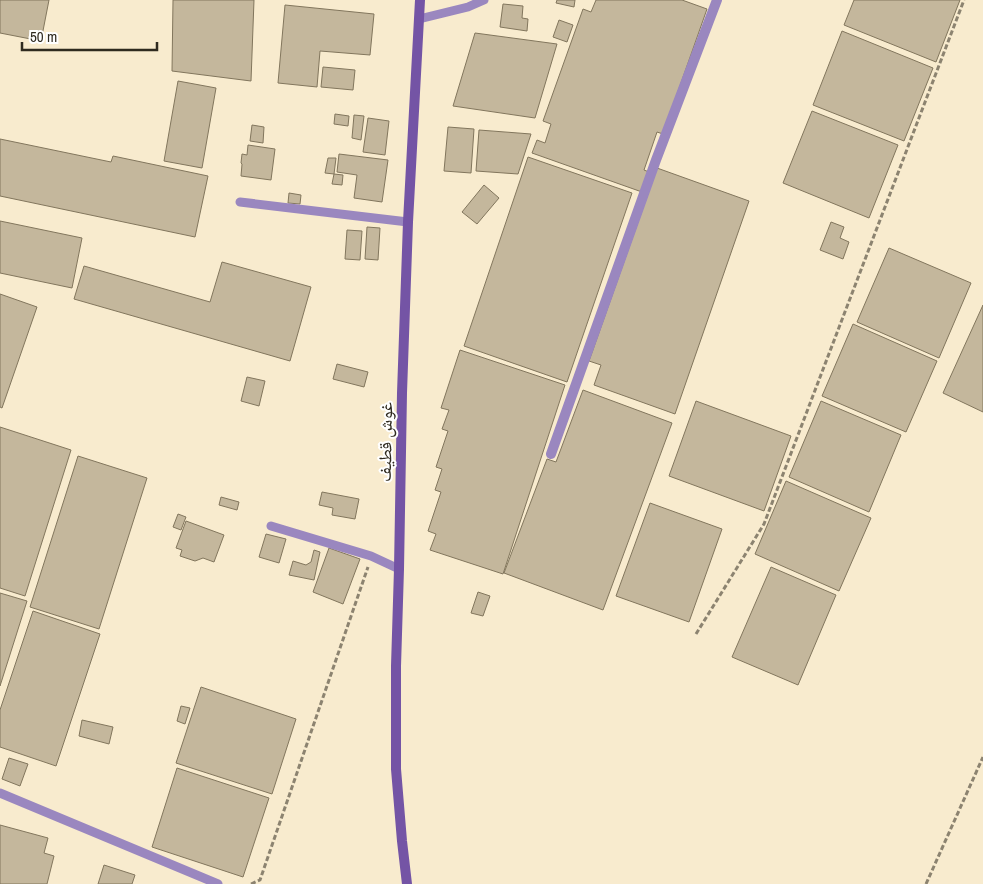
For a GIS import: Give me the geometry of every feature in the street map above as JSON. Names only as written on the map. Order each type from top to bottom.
[{"type":"main road","name":"غوش قطيف","points":[[408,884],[402,841],[396,768],[396,666],[408,222],[420,0]]},
{"type":"street","points":[[551,454],[656,160],[718,0]]},
{"type":"lane","points":[[419,19],[468,7],[484,0]]},
{"type":"lane","points":[[240,202],[408,222]]},
{"type":"lane","points":[[271,526],[371,556],[399,569]]},
{"type":"lane","points":[[0,793],[218,884]]},
{"type":"path","points":[[696,634],[764,524],[964,0]]},
{"type":"path","points":[[251,884],[260,880],[371,556]]},
{"type":"path","points":[[926,884],[983,757]]},
{"type":"building","points":[[0,0],[49,0],[41,41],[0,33]]},
{"type":"building","points":[[173,0],[254,0],[251,81],[172,71]]},
{"type":"building","points":[[557,0],[575,0],[574,7],[556,3]]},
{"type":"building","points":[[596,0],[682,0],[707,9],[663,134],[657,132],[644,170],[649,172],[642,192],[532,153],[537,140],[545,143],[551,124],[543,121],[583,9],[591,12]]},
{"type":"building","points":[[854,0],[960,0],[936,62],[844,25]]},
{"type":"building","points":[[503,4],[523,6],[522,18],[528,19],[527,31],[500,27]]},
{"type":"building","points":[[285,5],[374,14],[370,55],[320,51],[317,87],[278,83]]},
{"type":"building","points":[[559,20],[573,25],[567,42],[553,37]]},
{"type":"building","points":[[842,31],[933,68],[904,141],[813,105]]},
{"type":"building","points":[[475,33],[557,44],[535,118],[453,106]]},
{"type":"building","points":[[323,67],[355,70],[353,90],[321,87]]},
{"type":"building","points":[[178,81],[216,88],[202,168],[164,161]]},
{"type":"building","points":[[812,111],[898,145],[869,218],[783,183]]},
{"type":"building","points":[[335,114],[349,116],[348,126],[334,124]]},
{"type":"building","points":[[354,115],[364,116],[361,140],[352,138]]},
{"type":"building","points":[[368,118],[389,121],[385,155],[363,152]]},
{"type":"building","points":[[252,125],[264,127],[263,143],[250,141]]},
{"type":"building","points":[[448,127],[474,129],[471,173],[444,171]]},
{"type":"building","points":[[479,130],[531,134],[518,174],[476,171]]},
{"type":"building","points":[[0,139],[111,162],[113,156],[208,176],[195,237],[0,196]]},
{"type":"building","points":[[248,145],[275,149],[271,180],[241,176],[242,154],[247,155]]},
{"type":"building","points":[[339,154],[388,160],[382,202],[354,198],[357,175],[337,172]]},
{"type":"building","points":[[528,157],[632,193],[567,382],[464,346]]},
{"type":"building","points":[[328,158],[336,158],[334,174],[325,173]]},
{"type":"building","points":[[657,168],[749,201],[675,414],[594,385],[601,365],[589,361]]},
{"type":"building","points":[[334,174],[343,175],[342,185],[332,184]]},
{"type":"building","points":[[484,185],[499,198],[477,224],[462,212]]},
{"type":"building","points":[[289,193],[301,195],[300,204],[288,203]]},
{"type":"building","points":[[0,221],[82,238],[72,288],[0,273]]},
{"type":"building","points":[[831,222],[844,227],[840,238],[849,242],[843,259],[820,250]]},
{"type":"building","points":[[367,227],[380,228],[378,260],[365,259]]},
{"type":"building","points":[[347,230],[362,231],[360,260],[345,259]]},
{"type":"building","points":[[889,248],[971,283],[939,358],[857,322]]},
{"type":"building","points":[[222,262],[311,287],[290,361],[74,299],[84,266],[210,302]]},
{"type":"building","points":[[0,294],[37,307],[2,408],[0,407]]},
{"type":"building","points":[[983,305],[983,412],[943,393]]},
{"type":"building","points":[[853,324],[937,361],[906,432],[822,396]]},
{"type":"building","points":[[460,350],[565,385],[503,574],[430,550],[436,534],[428,531],[441,492],[435,490],[442,469],[436,467],[448,431],[442,429],[449,410],[441,408]]},
{"type":"building","points":[[337,364],[368,372],[364,387],[333,379]]},
{"type":"building","points":[[247,377],[265,381],[259,406],[241,401]]},
{"type":"building","points":[[583,390],[672,423],[603,610],[504,573],[547,459],[556,462]]},
{"type":"building","points":[[696,401],[791,436],[764,511],[669,476]]},
{"type":"building","points":[[821,401],[901,435],[869,512],[789,477]]},
{"type":"building","points":[[0,427],[71,450],[25,596],[0,588]]},
{"type":"building","points":[[78,456],[147,478],[99,629],[30,607]]},
{"type":"building","points":[[786,481],[871,518],[839,591],[755,554]]},
{"type":"building","points":[[322,492],[359,499],[355,519],[332,515],[333,508],[319,505]]},
{"type":"building","points":[[221,497],[239,502],[237,510],[219,505]]},
{"type":"building","points":[[650,503],[722,529],[689,622],[616,596]]},
{"type":"building","points":[[178,514],[186,517],[181,530],[173,527]]},
{"type":"building","points":[[186,521],[224,535],[214,562],[203,558],[195,561],[180,556],[182,550],[176,548]]},
{"type":"building","points":[[266,534],[286,539],[279,563],[259,557]]},
{"type":"building","points":[[329,548],[360,559],[343,604],[313,592]]},
{"type":"building","points":[[314,550],[320,552],[314,580],[289,575],[293,561],[306,565],[311,562]]},
{"type":"building","points":[[771,567],[836,595],[798,685],[732,657]]},
{"type":"building","points":[[478,592],[490,596],[483,616],[471,613]]},
{"type":"building","points":[[0,593],[27,601],[0,686]]},
{"type":"building","points":[[33,611],[100,634],[56,766],[0,747],[0,710]]},
{"type":"building","points":[[201,687],[296,719],[272,794],[176,763]]},
{"type":"building","points":[[181,706],[190,708],[185,724],[177,721]]},
{"type":"building","points":[[82,720],[113,727],[109,744],[79,736]]},
{"type":"building","points":[[9,758],[28,764],[20,786],[2,779]]},
{"type":"building","points":[[177,768],[269,798],[243,877],[152,847]]},
{"type":"building","points":[[0,825],[48,838],[44,853],[54,856],[47,884],[0,884]]},
{"type":"building","points":[[104,865],[135,875],[132,884],[98,884]]}]
